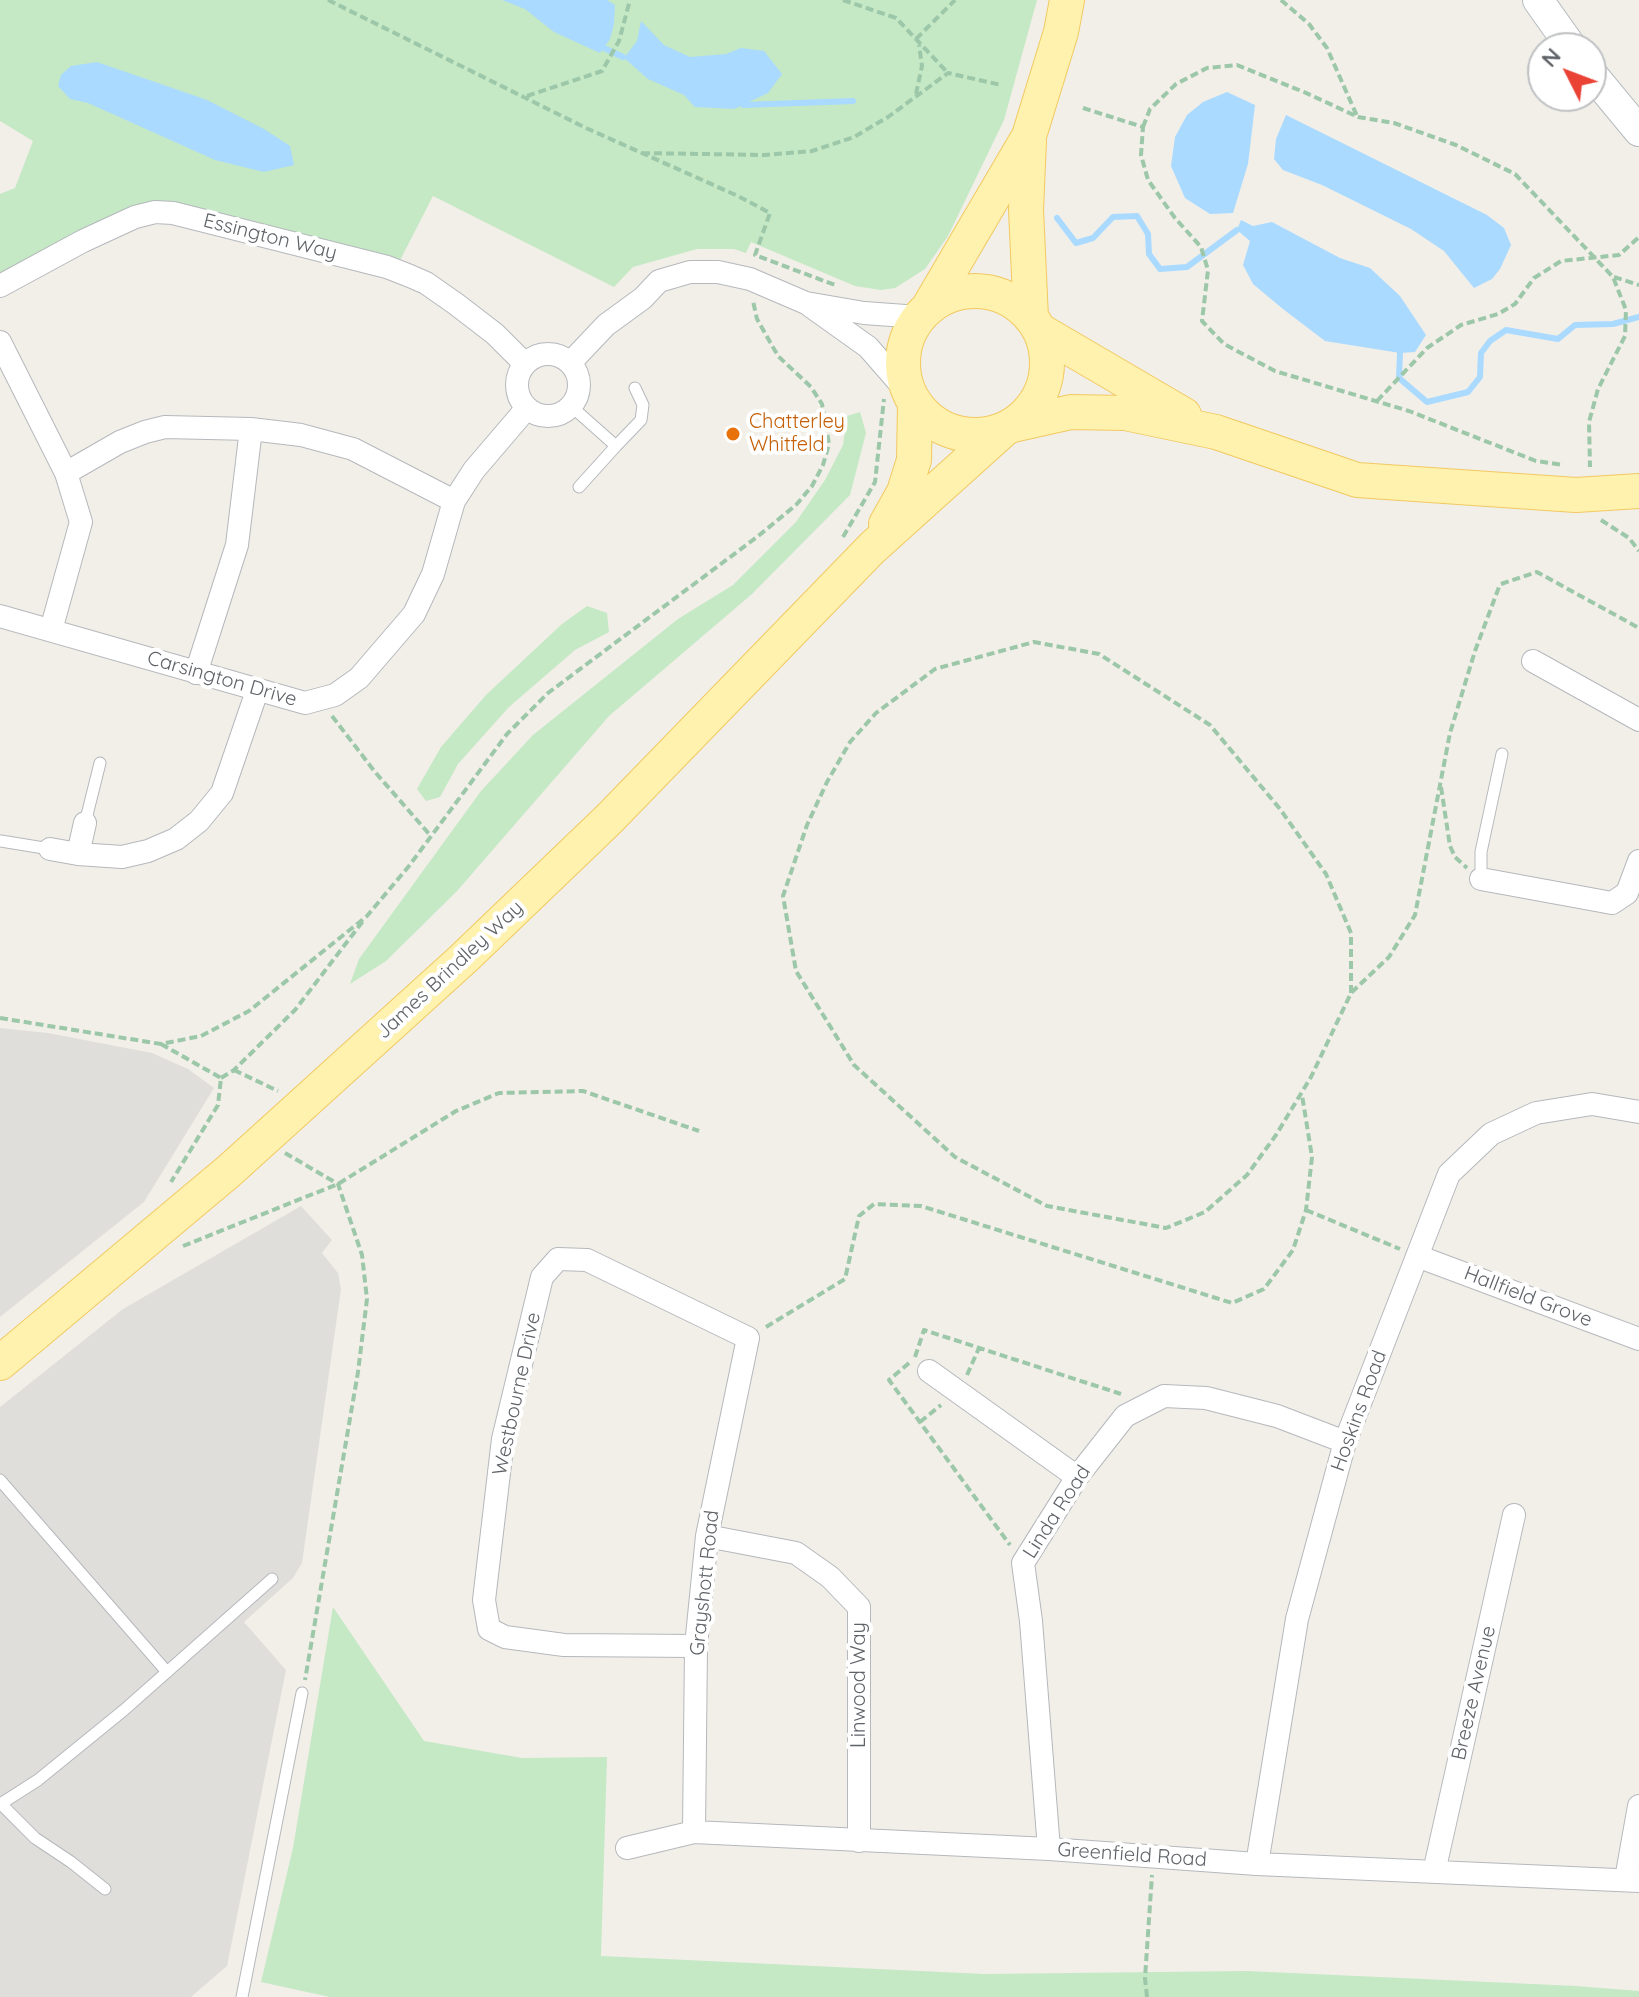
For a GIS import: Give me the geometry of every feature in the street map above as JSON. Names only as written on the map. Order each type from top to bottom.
[{"type":"main road","points":[[1067,0],[1061,32],[1029,136],[905,344],[901,395],[930,420],[951,432],[979,436],[1071,412],[1125,413],[1216,432],[1357,480],[1576,495],[1639,476]]},
{"type":"main road","points":[[1008,428],[1028,412],[1041,392],[1047,368],[1044,342],[1035,324],[1026,210],[1029,136]]},
{"type":"main road","points":[[924,313],[943,298],[969,291],[983,291],[1008,299],[1035,324],[1216,432]]},
{"type":"main road","name":"James Brindley Way","points":[[872,548],[904,492],[914,460],[901,395]]},
{"type":"main road","name":"James Brindley Way","points":[[0,1363],[229,1171],[463,959],[620,808],[872,548],[1008,428]]},
{"type":"main road","points":[[1596,489],[1639,491]]},
{"type":"street","points":[[1538,0],[1561,32]]},
{"type":"street","points":[[1607,91],[1636,123]]},
{"type":"street","name":"Essington Way","points":[[0,286],[135,217],[155,212],[173,213],[387,267],[410,276],[456,304],[495,334],[524,363]]},
{"type":"street","points":[[570,363],[606,325],[643,298],[659,281],[690,272],[718,272],[750,279],[806,303],[868,347],[901,395]]},
{"type":"street","points":[[806,303],[864,313],[924,313]]},
{"type":"street","points":[[0,342],[66,473],[81,522],[51,630]]},
{"type":"street","points":[[548,353],[562,356],[570,363],[578,375],[579,386],[571,406],[549,416],[527,408],[518,396],[516,384],[524,363],[548,353]]},
{"type":"street","name":"Carsington Drive","points":[[0,616],[257,691],[305,703],[321,701],[359,678],[414,614],[433,574],[454,501],[474,470],[527,408]]},
{"type":"street","points":[[66,473],[120,442],[165,427],[251,429],[301,435],[353,449],[454,501]]},
{"type":"street","points":[[196,673],[237,545],[251,429]]},
{"type":"street","points":[[1533,661],[1639,720]]},
{"type":"street","points":[[50,849],[122,857],[148,851],[176,839],[199,821],[222,793],[257,691]]},
{"type":"street","points":[[78,854],[85,823]]},
{"type":"street","points":[[1481,879],[1612,903],[1627,893],[1639,861]]},
{"type":"street","name":"Hoskins Road","points":[[1257,1864],[1297,1619],[1345,1442],[1449,1174],[1491,1134],[1536,1113],[1592,1104],[1639,1112]]},
{"type":"street","name":"Hallfield Grove","points":[[1417,1256],[1639,1339]]},
{"type":"street","name":"Westbourne Drive","points":[[696,1646],[564,1645],[505,1637],[489,1629],[484,1600],[503,1439],[542,1277],[558,1259],[587,1260],[748,1338]]},
{"type":"street","name":"Grayshott Road","points":[[694,1832],[696,1646],[707,1536],[748,1338]]},
{"type":"street","points":[[929,1371],[1077,1477]]},
{"type":"street","name":"Linda Road","points":[[1049,1849],[1031,1621],[1023,1563],[1077,1477],[1125,1416],[1164,1396],[1206,1398],[1277,1416],[1345,1442]]},
{"type":"street","name":"Breeze Avenue","points":[[1434,1872],[1514,1515]]},
{"type":"street","name":"Linwood Way","points":[[707,1536],[796,1553],[830,1577],[859,1607],[859,1841]]},
{"type":"street","points":[[1632,1880],[1639,1806]]},
{"type":"street","name":"Greenfield Road","points":[[627,1848],[694,1832],[1049,1849],[1257,1864],[1632,1880]]},
{"type":"lane","points":[[579,487],[641,420],[643,405],[635,388]]},
{"type":"lane","points":[[571,406],[616,446]]},
{"type":"lane","points":[[1481,879],[1481,852],[1502,754]]},
{"type":"lane","points":[[85,823],[100,763]]},
{"type":"lane","points":[[1,841],[50,849]]},
{"type":"lane","points":[[0,1480],[167,1672]]},
{"type":"lane","points":[[105,1889],[35,1838],[1,1803],[38,1780],[272,1579]]},
{"type":"lane","points":[[242,1997],[302,1693]]},
{"type":"path","points":[[328,0],[770,213],[755,255],[845,289]]},
{"type":"path","points":[[524,97],[602,71],[619,41],[630,0]]},
{"type":"path","points":[[843,0],[896,18],[948,73],[1001,85]]},
{"type":"path","points":[[917,40],[955,0]]},
{"type":"path","points":[[1281,0],[1309,24],[1327,48],[1358,117]]},
{"type":"path","points":[[916,94],[922,66],[917,40]]},
{"type":"path","points":[[1566,465],[1536,461],[1409,411],[1275,371],[1224,344],[1202,321],[1208,270],[1201,247],[1148,180],[1141,155],[1143,127],[1150,109],[1176,84],[1207,68],[1237,65],[1358,117],[1394,123],[1456,145],[1515,174],[1613,277],[1626,310],[1625,336],[1598,389],[1589,422],[1596,489],[1594,511],[1604,524],[1629,538],[1639,551]]},
{"type":"path","points":[[640,153],[765,155],[812,151],[854,137],[888,117],[948,73]]},
{"type":"path","points":[[1083,108],[1143,127]]},
{"type":"path","points":[[1377,401],[1427,348],[1461,325],[1498,314],[1515,304],[1534,278],[1561,261],[1619,255],[1639,237]]},
{"type":"path","points":[[1613,277],[1639,285]]},
{"type":"path","points":[[221,1078],[234,1070],[295,1010],[507,734],[548,693],[757,537],[796,505],[812,486],[829,444],[822,404],[811,387],[778,356],[757,319],[752,297],[765,302]]},
{"type":"path","points":[[835,546],[851,526],[875,482],[885,400],[901,395]]},
{"type":"path","points":[[1351,993],[1351,933],[1326,874],[1280,809],[1210,725],[1099,654],[1034,642],[935,669],[876,713],[850,742],[827,782],[807,825],[783,896],[796,971],[854,1065],[955,1157],[1047,1206],[1166,1228],[1205,1212],[1247,1175],[1302,1092],[1351,993],[1389,957],[1415,915],[1450,733],[1475,651],[1500,585],[1537,572],[1639,628]]},
{"type":"path","points":[[321,701],[375,772],[430,835]]},
{"type":"path","points":[[1440,782],[1450,846],[1455,857],[1481,879]]},
{"type":"path","points":[[161,1044],[201,1036],[249,1011],[367,916]]},
{"type":"path","points":[[0,1018],[161,1044],[221,1078]]},
{"type":"path","points":[[234,1070],[284,1094]]},
{"type":"path","points":[[170,1185],[218,1105],[221,1078]]},
{"type":"path","points":[[177,1248],[338,1184],[456,1111],[499,1093],[583,1091],[699,1131]]},
{"type":"path","points":[[748,1338],[845,1279],[859,1216],[874,1204],[921,1206],[1232,1303],[1264,1289],[1293,1250],[1306,1210],[1312,1157],[1302,1092]]},
{"type":"path","points":[[283,1152],[338,1184],[362,1255],[367,1299],[358,1372],[302,1693]]},
{"type":"path","points":[[1306,1210],[1417,1256]]},
{"type":"path","points":[[959,1392],[979,1348]]},
{"type":"path","points":[[1147,1997],[1145,1978],[1154,1856]]},
{"type":"shaded area","points":[[0,1028],[48,1033],[152,1053],[188,1069],[214,1088],[144,1202],[0,1317]]},
{"type":"shaded area","points":[[301,1206],[332,1240],[322,1253],[338,1273],[341,1289],[302,1563],[293,1578],[244,1622],[286,1670],[227,1966],[191,1997],[0,1997],[0,1407],[123,1309]]},
{"type":"green space","points":[[0,0],[1037,0],[1004,120],[948,236],[925,269],[895,288],[881,290],[855,286],[751,242],[746,253],[734,249],[697,249],[633,267],[614,287],[433,196],[395,270],[173,213],[0,286],[0,194],[15,188],[33,141],[0,121]]},
{"type":"green space","points":[[860,412],[866,433],[850,495],[752,594],[609,716],[457,891],[386,961],[350,984],[359,959],[481,791],[533,735],[678,619],[733,585],[796,522],[825,480],[843,445],[847,416]]},
{"type":"green space","points":[[587,606],[607,613],[609,632],[575,650],[509,707],[458,764],[440,797],[426,801],[417,789],[441,747],[486,695],[562,624]]},
{"type":"green space","points":[[333,1607],[424,1741],[522,1758],[607,1757],[601,1956],[984,1974],[1247,1971],[1576,1986],[1639,1991],[1639,1997],[330,1997],[261,1982],[293,1848]]},
{"type":"water","points":[[502,0],[607,0],[615,5],[610,39],[600,53],[554,32],[525,9]]},
{"type":"water","points":[[641,21],[664,45],[690,57],[726,54],[741,48],[764,51],[782,74],[768,93],[734,109],[695,107],[684,95],[648,79],[624,58],[637,41]]},
{"type":"water","points":[[97,62],[207,100],[264,129],[290,146],[294,165],[264,172],[215,160],[88,103],[70,99],[58,86],[61,75],[71,66]]},
{"type":"water","points":[[1227,92],[1255,105],[1248,164],[1233,213],[1210,214],[1185,198],[1171,166],[1175,137],[1187,115],[1203,102]]},
{"type":"water","points":[[1286,115],[1487,215],[1504,228],[1511,245],[1500,269],[1492,279],[1474,288],[1444,251],[1411,229],[1322,185],[1283,170],[1274,159],[1276,139]]},
{"type":"water","points":[[1241,220],[1253,226],[1272,222],[1340,258],[1370,268],[1400,296],[1426,335],[1415,352],[1400,353],[1325,341],[1253,284],[1243,265],[1250,241],[1237,230]]},
{"type":"waterway","points":[[604,48],[623,57]]},
{"type":"waterway","points":[[743,105],[853,101]]},
{"type":"waterway","points":[[1057,218],[1076,243],[1093,238],[1113,217],[1137,216],[1148,234],[1149,254],[1160,269],[1187,267],[1237,230]]},
{"type":"waterway","points":[[1400,353],[1399,378],[1427,402],[1468,392],[1480,377],[1481,353],[1490,341],[1506,330],[1558,339],[1575,325],[1613,324],[1639,317]]},
{"type":"place","name":"Chatterley Whitfeld","points":[[733,434]]}]
